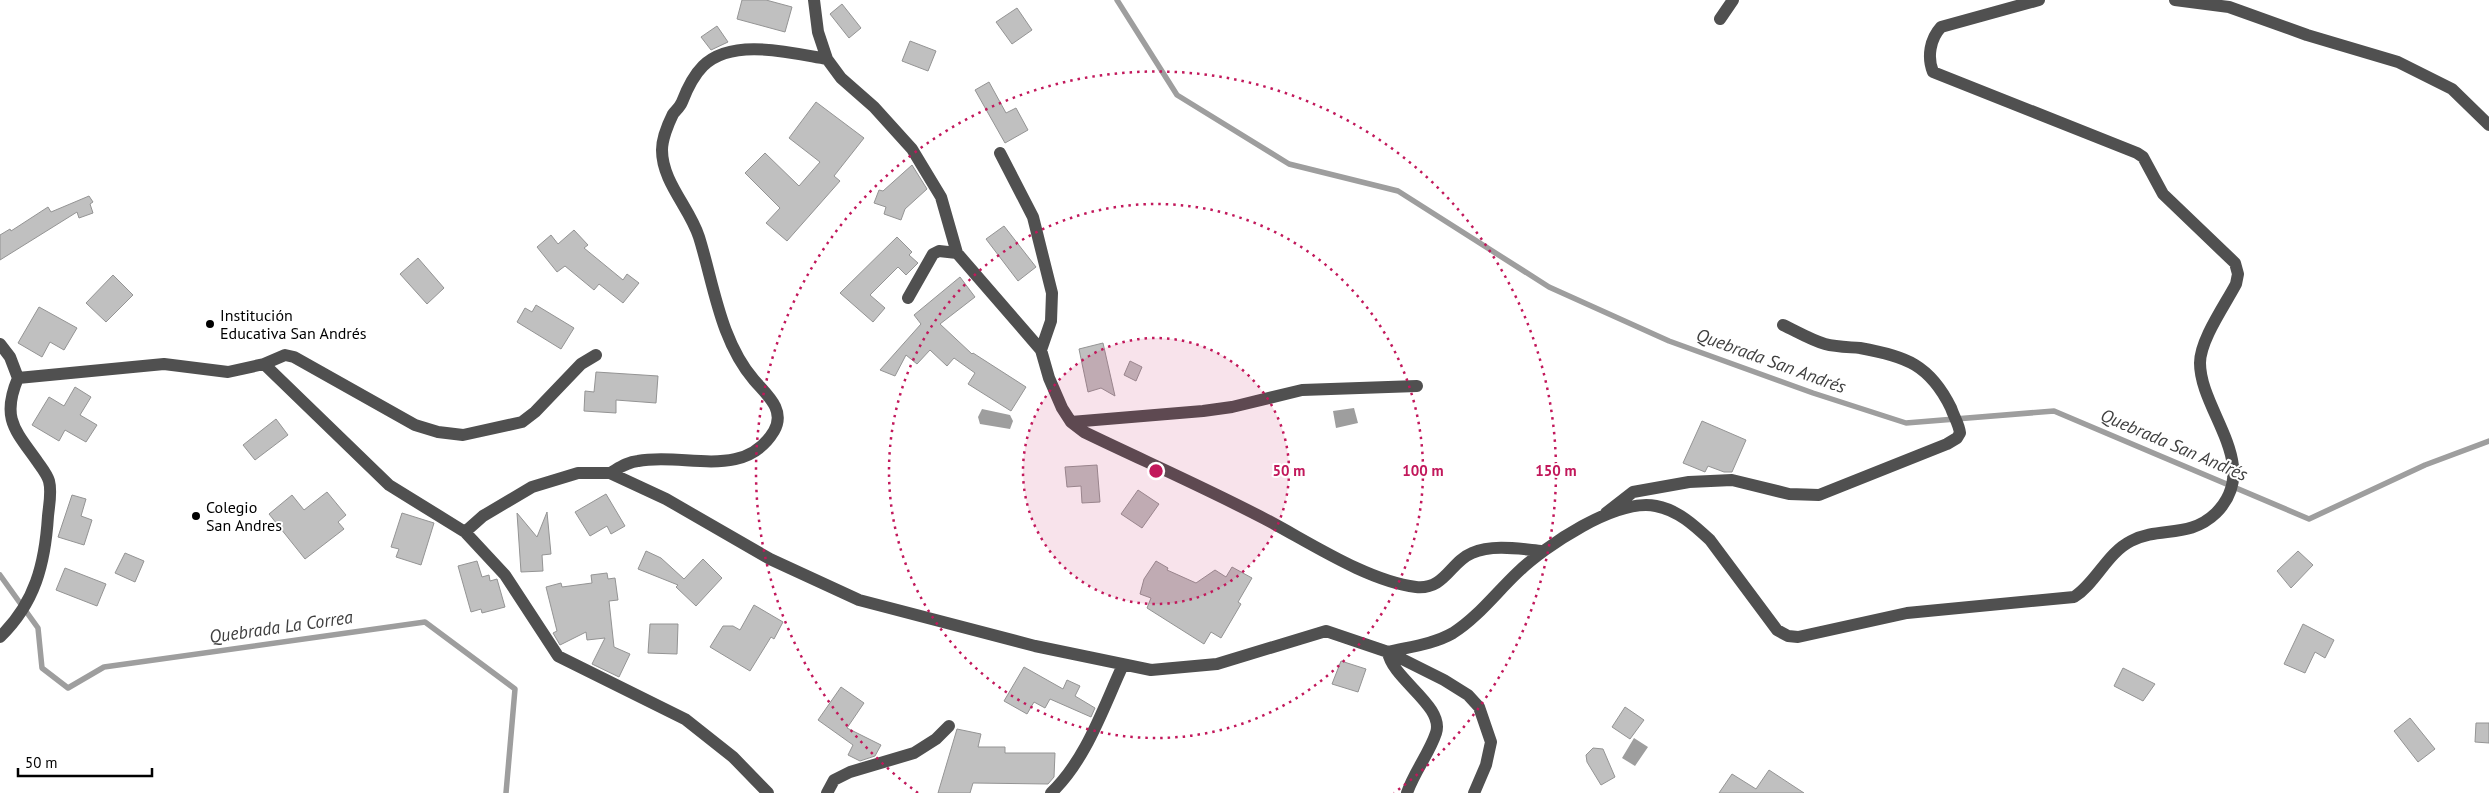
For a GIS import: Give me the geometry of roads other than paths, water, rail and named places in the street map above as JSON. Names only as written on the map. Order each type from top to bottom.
[{"type":"street","points":[[814,0],[818,32],[827,58],[841,78],[874,107],[912,149],[941,197],[956,253],[1041,350],[1049,378],[1070,422],[1084,432],[1263,518],[1364,571],[1415,587],[1432,586],[1440,582],[1469,554],[1479,550],[1493,548],[1543,550]]},
{"type":"street","points":[[1720,19],[1733,0]]},
{"type":"street","points":[[1600,517],[1641,505],[1657,506],[1679,515],[1710,540],[1777,630],[1788,636],[1798,637],[1907,613],[2074,596],[2082,591],[2120,549],[2130,541],[2144,536],[2196,528],[2216,513],[2228,498],[2232,483],[2232,454],[2203,380],[2200,363],[2204,346],[2236,284],[2238,274],[2235,263],[2163,194],[2143,157],[2137,153],[1933,72],[1930,58],[1931,47],[1935,34],[1941,27],[2039,0]]},
{"type":"street","points":[[2175,0],[2229,8],[2307,35],[2398,62],[2452,89],[2489,125]]},
{"type":"street","points":[[465,532],[483,516],[532,488],[578,473],[610,472],[639,460],[727,461],[744,458],[758,450],[773,432],[778,423],[778,412],[730,343],[718,308],[698,235],[664,167],[662,149],[668,126],[688,86],[703,66],[721,55],[758,48],[827,58]]},
{"type":"street","points":[[1000,153],[1032,217],[1052,293],[1051,321],[1041,350]]},
{"type":"street","points":[[908,298],[933,254],[940,251],[956,253]]},
{"type":"street","points":[[1388,652],[1437,640],[1453,633],[1470,620],[1543,550],[1600,517],[1633,492],[1689,482],[1732,480],[1789,494],[1819,495],[1947,444],[1957,438],[1960,433],[1959,426],[1940,387],[1925,370],[1909,361],[1862,349],[1825,344],[1783,325]]},
{"type":"street","points":[[0,344],[10,357],[18,378],[12,393],[11,420],[43,471],[49,487],[47,535],[38,582],[13,624],[0,637]]},
{"type":"street","points":[[18,378],[164,364],[228,372],[264,364],[285,355],[294,357],[415,425],[438,432],[463,435],[522,422],[535,412],[580,364],[596,355]]},
{"type":"street","points":[[264,364],[389,485],[465,532],[505,575],[558,656],[685,719],[733,757],[768,793]]},
{"type":"street","points":[[1070,422],[1203,411],[1232,407],[1302,390],[1417,386]]},
{"type":"street","points":[[610,472],[666,499],[770,559],[859,600],[1035,646],[1151,670],[1217,664],[1326,631],[1388,652],[1444,680],[1468,695],[1479,707],[1491,742],[1486,765],[1474,793]]},
{"type":"street","points":[[1388,652],[1392,666],[1430,709],[1436,720],[1437,732],[1407,793]]},
{"type":"street","points":[[1051,793],[1067,778],[1090,736],[1122,665]]},
{"type":"street","points":[[826,793],[834,780],[850,772],[914,753],[936,739],[949,726]]},
{"type":"waterway","name":"Quebrada San Andrés","points":[[1117,0],[1177,95],[1289,164],[1398,191],[1549,287],[1669,341],[1813,393],[1906,423],[2054,411],[2309,519],[2425,465],[2489,441]]},
{"type":"waterway","name":"Quebrada La Correa","points":[[0,575],[38,628],[42,668],[68,688],[104,667],[425,622],[515,689],[506,793]]},
{"type":"place","name":"Institución Educativa San Andrés","points":[[210,324]]},
{"type":"place","name":"Colegio San Andres","points":[[196,516]]}]
